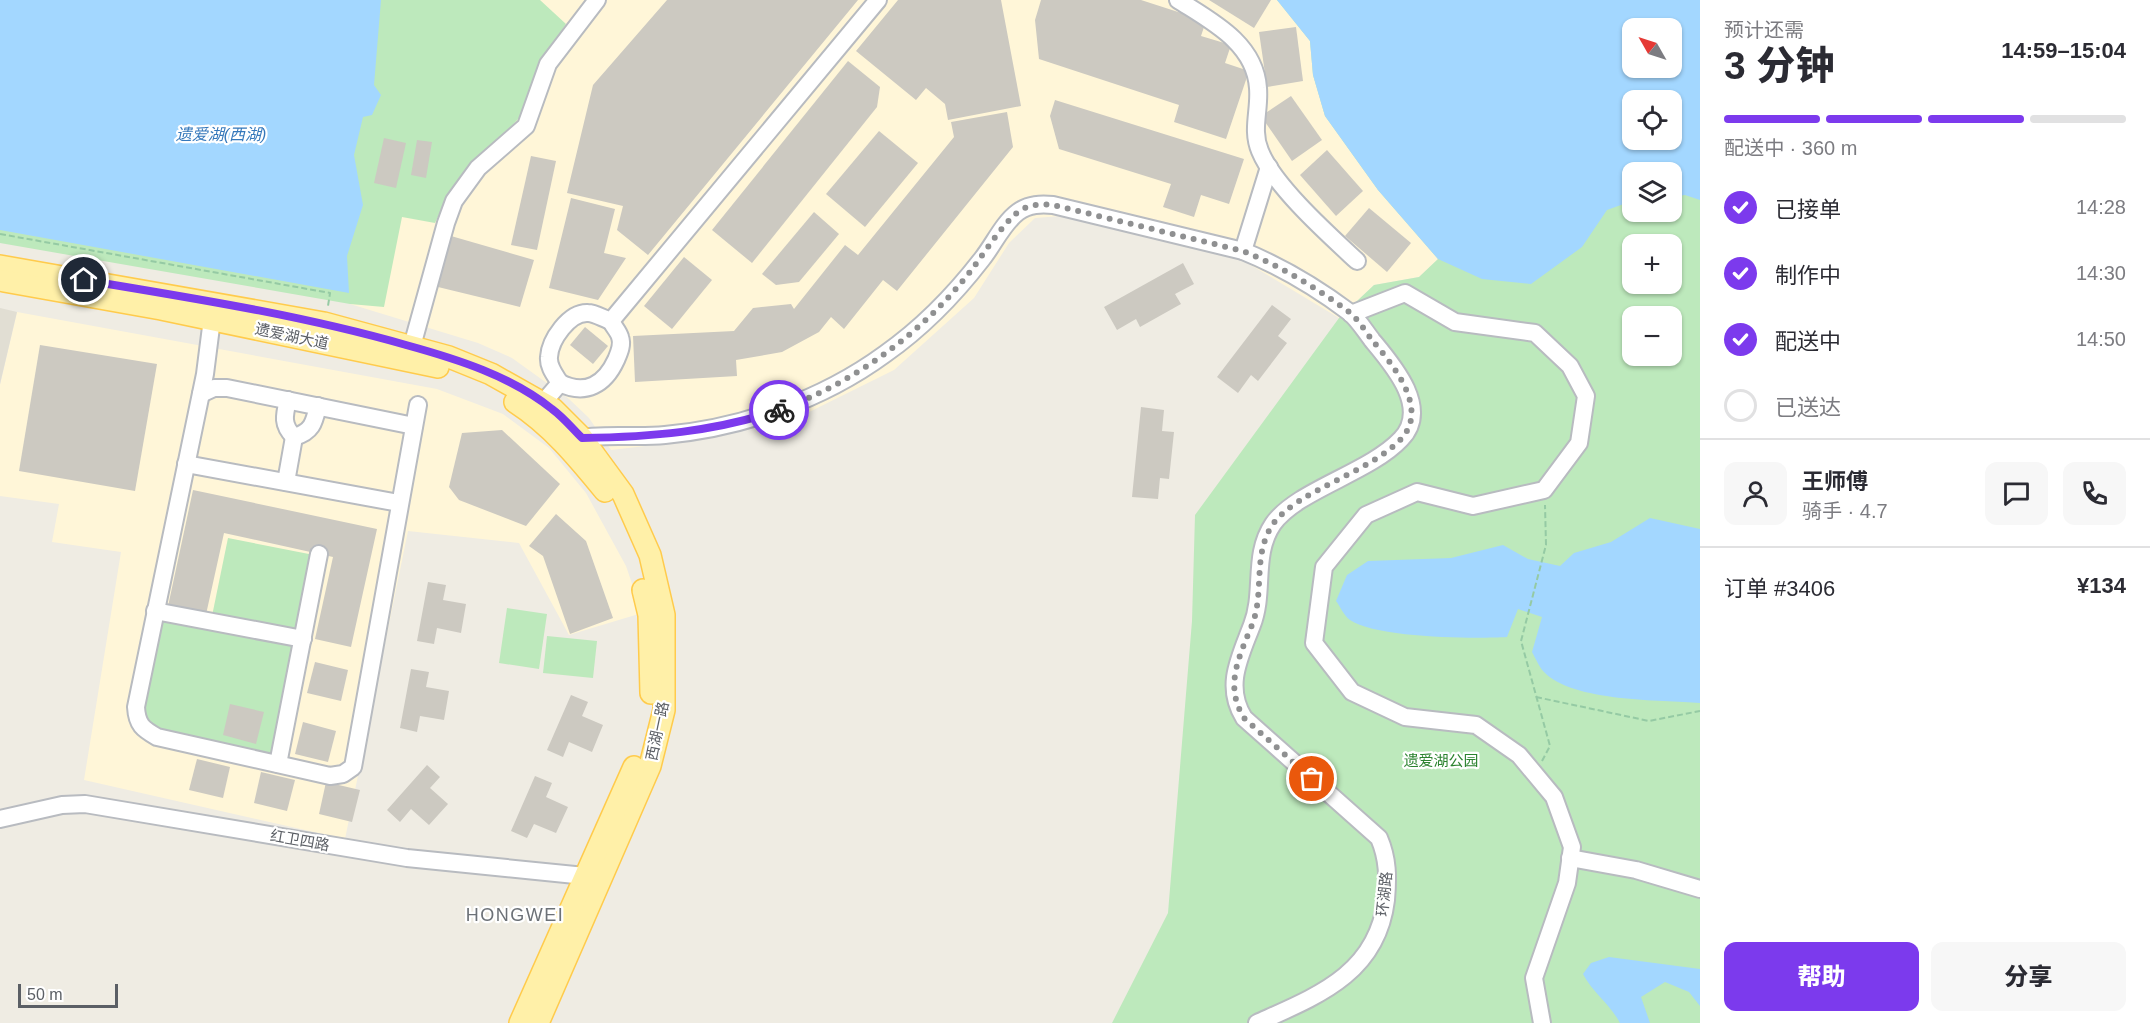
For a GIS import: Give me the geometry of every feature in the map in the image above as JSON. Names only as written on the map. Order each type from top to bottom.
[{"type":"main road","name":"遗爱湖大道","points":[[0,266],[324,323],[410,354],[538,408],[573,440]]},
{"type":"main road","name":"遗爱湖大道","points":[[0,281],[410,354]]},
{"type":"main road","name":"西湖一路","points":[[538,1023],[636,763],[651,707],[649,615],[635,556],[610,496],[573,440]]},
{"type":"main road","name":"西湖一路","points":[[520,1023],[593,877]]},
{"type":"street","points":[[410,354],[454,201],[478,168],[526,126],[548,64],[597,0]]},
{"type":"street","points":[[610,321],[878,0]]},
{"type":"street","points":[[1178,0],[1236,39],[1248,57],[1258,87],[1255,139],[1269,167],[1318,225],[1357,261]]},
{"type":"street","points":[[1243,251],[1269,167]]},
{"type":"street","name":"环湖路","points":[[573,440],[665,435],[745,422],[835,384],[884,355],[945,303],[1010,221],[1026,207],[1040,204],[1053,205],[1243,251],[1272,262],[1351,314],[1394,367],[1403,383],[1410,401],[1410,423],[1407,432],[1391,448],[1290,508],[1272,526],[1259,560],[1255,617],[1234,674],[1233,690],[1236,706],[1244,718],[1379,838],[1387,857],[1385,906],[1372,946],[1344,978],[1328,989],[1257,1023]]},
{"type":"street","points":[[1351,314],[1406,293],[1455,322],[1535,333],[1570,366],[1586,396],[1579,443],[1544,490],[1473,506],[1417,492],[1366,515],[1324,567],[1314,643],[1352,692],[1405,717],[1476,725],[1519,755],[1554,797],[1572,847],[1567,883],[1534,978],[1542,1023]]},
{"type":"street","points":[[589,313],[610,321],[621,338],[620,350],[609,376],[587,388],[573,389],[560,383],[552,371],[549,357],[559,332],[578,315],[589,313]]},
{"type":"street","points":[[212,319],[201,394],[136,707],[137,720],[142,728],[157,737],[330,776],[343,774],[353,767],[358,748],[377,621],[418,405]]},
{"type":"street","points":[[538,408],[560,383]]},
{"type":"street","points":[[201,394],[214,388],[227,388],[414,426]]},
{"type":"street","points":[[288,400],[284,418],[286,429],[294,437]]},
{"type":"street","points":[[294,437],[306,434],[314,424],[318,406]]},
{"type":"street","points":[[286,482],[294,437]]},
{"type":"street","points":[[186,464],[399,503]]},
{"type":"street","points":[[278,764],[319,554]]},
{"type":"street","points":[[155,611],[303,639]]},
{"type":"street","name":"红卫四路","points":[[0,819],[62,805],[85,804],[407,858],[593,877]]},
{"type":"street","points":[[1570,858],[1636,870],[1691,884],[1700,889]]},
{"type":"path","points":[[0,234],[330,293],[324,323]]},
{"type":"path","points":[[1534,774],[1550,746],[1521,641],[1546,545],[1544,490]]},
{"type":"path","points":[[1536,697],[1649,721],[1700,711]]},
{"type":"shaded area","points":[[381,0],[1277,0],[1310,41],[1313,75],[1325,116],[1378,190],[1438,259],[1419,277],[1374,285],[1339,318],[1234,255],[1061,216],[1035,218],[1009,243],[974,298],[894,370],[791,421],[680,442],[611,450],[589,418],[569,399],[512,358],[478,343],[350,304],[347,256]]},
{"type":"shaded area","points":[[0,308],[17,312],[0,384]]},
{"type":"shaded area","points":[[17,312],[437,389],[503,414],[549,448],[586,493],[626,566],[642,613],[569,635],[519,543],[408,531],[345,839],[84,780],[121,552],[52,542],[59,504],[0,496],[0,385]]},
{"type":"green space","name":"遗爱湖(西湖)","points":[[0,0],[540,0],[566,24],[540,63],[519,118],[448,195],[435,223],[402,217],[384,307],[350,304],[0,243]]},
{"type":"green space","name":"遗爱湖公园","points":[[1277,0],[1700,0],[1700,1023],[1112,1023],[1168,913],[1192,621],[1195,515],[1339,318],[1374,285],[1419,277],[1438,259],[1378,190],[1325,116],[1313,75],[1310,41]]},
{"type":"green space","points":[[228,538],[314,555],[298,633],[212,616]]},
{"type":"green space","points":[[507,608],[547,614],[539,669],[499,663]]},
{"type":"green space","points":[[163,618],[297,643],[276,756],[154,729],[146,722],[144,711]]},
{"type":"green space","points":[[547,636],[597,641],[593,678],[543,673]]},
{"type":"water","name":"遗爱湖(西湖)","points":[[0,0],[381,0],[374,85],[381,95],[372,115],[363,117],[354,155],[363,205],[347,256],[349,293],[0,230]]},
{"type":"water","points":[[1277,0],[1700,0],[1700,200],[1682,195],[1682,162],[1622,162],[1622,205],[1607,210],[1582,247],[1531,284],[1482,279],[1438,259],[1378,190],[1325,116],[1313,75],[1310,41]]},
{"type":"water","points":[[1650,518],[1700,529],[1700,703],[1618,698],[1575,689],[1557,682],[1542,670],[1532,652],[1542,617],[1518,609],[1507,637],[1426,636],[1381,631],[1363,626],[1350,620],[1336,601],[1347,575],[1368,561],[1451,558],[1503,545],[1528,559],[1560,566],[1574,553],[1611,542]]},
{"type":"water","points":[[1609,957],[1700,969],[1700,1006],[1689,992],[1665,982],[1641,997],[1650,1023],[1620,1023],[1583,974],[1591,963]]},
{"type":"building","points":[[667,0],[858,0],[648,255],[617,230],[623,206],[567,193],[593,85]]},
{"type":"building","points":[[898,0],[1001,0],[1021,106],[948,120],[945,104],[926,88],[916,100],[856,51]]},
{"type":"building","points":[[1041,0],[1141,0],[1206,21],[1201,36],[1231,45],[1225,63],[1249,71],[1226,139],[1174,122],[1179,105],[1039,59],[1035,20]]},
{"type":"building","points":[[1209,0],[1271,0],[1254,28]]},
{"type":"building","points":[[1296,27],[1303,81],[1267,87],[1259,32]]},
{"type":"building","points":[[848,61],[880,87],[877,107],[752,263],[712,230]]},
{"type":"building","points":[[1291,96],[1322,140],[1292,161],[1261,116]]},
{"type":"building","points":[[1055,100],[1244,159],[1229,204],[1201,195],[1194,217],[1163,207],[1171,184],[1059,149],[1050,116]]},
{"type":"building","points":[[1007,112],[1013,147],[897,291],[883,280],[844,329],[831,317],[819,332],[782,352],[736,360],[737,376],[635,382],[633,336],[734,331],[753,308],[791,304],[794,309],[845,245],[858,255],[954,137],[951,122]]},
{"type":"building","points":[[879,131],[918,163],[865,227],[826,194]]},
{"type":"building","points":[[384,138],[406,143],[396,188],[374,183]]},
{"type":"building","points":[[417,140],[432,142],[426,178],[411,175]]},
{"type":"building","points":[[1327,150],[1363,191],[1336,216],[1300,175]]},
{"type":"building","points":[[531,156],[556,161],[537,250],[511,245]]},
{"type":"building","points":[[571,198],[615,209],[604,253],[626,258],[598,300],[549,288]]},
{"type":"building","points":[[1369,208],[1411,243],[1387,272],[1345,236]]},
{"type":"building","points":[[814,212],[839,234],[799,282],[776,285],[762,274]]},
{"type":"building","points":[[451,236],[534,260],[520,307],[438,287]]},
{"type":"building","points":[[684,257],[712,280],[672,329],[644,306]]},
{"type":"building","points":[[1183,263],[1194,284],[1175,294],[1181,304],[1140,327],[1136,319],[1117,330],[1104,307]]},
{"type":"building","points":[[1272,305],[1291,319],[1278,336],[1287,343],[1258,381],[1251,375],[1238,393],[1217,377]]},
{"type":"building","points":[[585,327],[608,346],[593,364],[570,345]]},
{"type":"building","points":[[40,345],[157,364],[135,491],[19,471]]},
{"type":"building","points":[[1141,407],[1164,410],[1162,431],[1174,432],[1169,479],[1160,478],[1158,499],[1132,497]]},
{"type":"building","points":[[502,430],[560,484],[526,526],[459,500],[449,487],[462,433]]},
{"type":"building","points":[[193,490],[377,529],[351,647],[315,639],[333,557],[224,533],[205,619],[167,611]]},
{"type":"building","points":[[556,514],[586,541],[613,618],[570,634],[543,556],[529,546]]},
{"type":"building","points":[[428,582],[446,585],[443,600],[466,604],[461,633],[437,628],[434,644],[417,641]]},
{"type":"building","points":[[315,662],[348,670],[341,701],[307,693]]},
{"type":"building","points":[[411,669],[429,672],[426,687],[449,691],[444,720],[420,716],[417,732],[400,728]]},
{"type":"building","points":[[571,695],[588,702],[582,716],[603,725],[592,752],[569,742],[563,757],[547,750]]},
{"type":"building","points":[[230,704],[264,712],[256,744],[223,735]]},
{"type":"building","points":[[303,722],[336,731],[328,762],[295,754]]},
{"type":"building","points":[[197,759],[230,767],[223,798],[189,790]]},
{"type":"building","points":[[427,765],[440,777],[430,788],[448,804],[429,825],[411,809],[400,822],[387,810]]},
{"type":"building","points":[[261,772],[295,780],[287,811],[254,803]]},
{"type":"building","points":[[535,776],[552,783],[546,797],[568,807],[556,833],[534,824],[527,838],[511,831]]},
{"type":"building","points":[[326,782],[360,790],[352,822],[319,814]]},
{"type":"way so far","points":[[779,410],[835,384],[884,355],[945,303],[982,260],[1018,212],[1026,207],[1040,204],[1053,205],[1243,251],[1272,262],[1351,314],[1394,367],[1403,383],[1410,401],[1410,423],[1401,440],[1391,448],[1290,508],[1272,526],[1263,544],[1259,560],[1255,617],[1234,674],[1233,690],[1236,706],[1244,718],[1312,779]]},
{"type":"district","name":"HONGWEI","points":[[515,915]]},
{"type":"route","points":[[84,280],[324,323],[449,357],[491,374],[526,392],[552,409],[582,438],[665,435],[706,430],[745,422],[779,410]]}]
